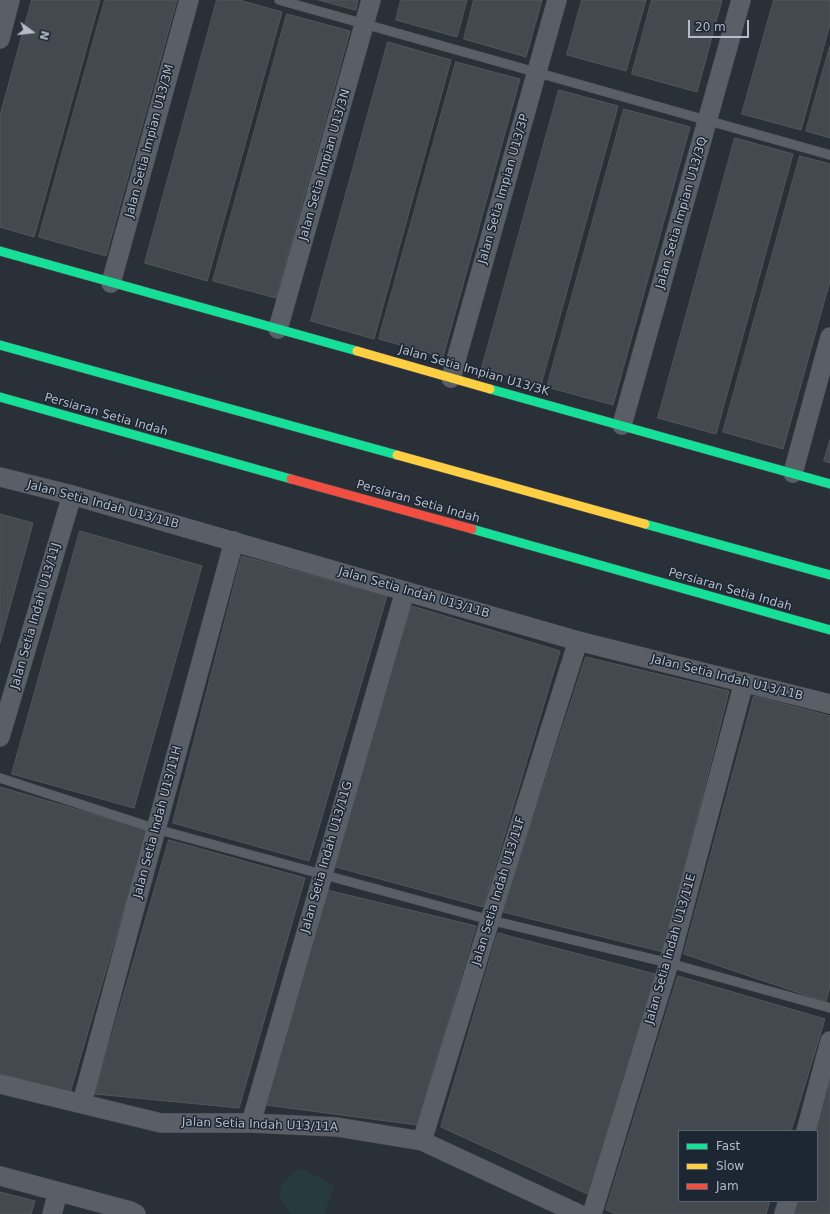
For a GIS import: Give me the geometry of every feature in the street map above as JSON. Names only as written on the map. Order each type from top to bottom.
[{"type":"street","points":[[0,39],[10,0]]},
{"type":"street","name":"Jalan Setia Impian U13/3M","points":[[111,283],[189,0]]},
{"type":"street","name":"Jalan Setia Impian U13/3N","points":[[278,329],[371,0]]},
{"type":"street","name":"Jalan Setia Impian U13/3P","points":[[451,378],[557,0]]},
{"type":"street","name":"Jalan Setia Impian U13/3Q","points":[[622,425],[741,0]]},
{"type":"street","name":"Jalan Setia Impian U13/3K","points":[[0,251],[830,484]]},
{"type":"street","points":[[793,473],[830,337]]},
{"type":"street","points":[[0,345],[830,575]]},
{"type":"street","name":"Persiaran Setia Indah","points":[[0,397],[830,630]]},
{"type":"street","name":"Jalan Setia Indah U13/11B","points":[[0,477],[72,495],[578,641],[830,704]]},
{"type":"street","name":"Jalan Setia Indah U13/11J","points":[[0,737],[72,495]]},
{"type":"street","name":"Jalan Setia Indah U13/11H","points":[[82,1103],[234,541]]},
{"type":"street","name":"Jalan Setia Indah U13/11G","points":[[251,1123],[405,591]]},
{"type":"street","name":"Jalan Setia Indah U13/11F","points":[[422,1141],[578,641]]},
{"type":"street","name":"Jalan Setia Indah U13/11E","points":[[592,1214],[669,963],[744,682]]},
{"type":"street","points":[[806,1130],[830,1041]]},
{"type":"street","name":"Jalan Setia Indah U13/11A","points":[[0,1084],[161,1123],[251,1123],[338,1127],[422,1141],[579,1214]]},
{"type":"street","points":[[0,1176],[130,1210],[136,1214]]},
{"type":"street","points":[[52,1214],[58,1192]]},
{"type":"street","points":[[784,1214],[788,1202]]},
{"type":"lane","points":[[279,0],[830,155]]},
{"type":"lane","points":[[0,778],[156,829],[490,920],[669,963],[830,1008]]},
{"type":"green space","points":[[299,1168],[334,1185],[325,1214],[291,1214],[279,1197],[282,1183]]},
{"type":"building","points":[[32,0],[100,0],[34,237],[0,227],[0,116]]},
{"type":"building","points":[[105,0],[177,0],[106,256],[39,237]]},
{"type":"building","points":[[217,0],[239,0],[282,12],[207,281],[145,263]]},
{"type":"building","points":[[319,0],[358,0],[356,10]]},
{"type":"building","points":[[401,0],[467,0],[457,37],[396,20]]},
{"type":"building","points":[[474,0],[542,0],[526,57],[464,39]]},
{"type":"building","points":[[582,0],[646,0],[626,71],[567,55]]},
{"type":"building","points":[[652,0],[722,0],[697,92],[632,74]]},
{"type":"building","points":[[774,0],[830,0],[830,24],[801,130],[742,114]]},
{"type":"building","points":[[287,14],[350,31],[276,298],[213,281]]},
{"type":"building","points":[[388,42],[451,60],[374,339],[311,321]]},
{"type":"building","points":[[830,46],[830,138],[806,131]]},
{"type":"building","points":[[456,62],[520,79],[443,357],[379,339]]},
{"type":"building","points":[[559,90],[618,106],[541,385],[482,368]]},
{"type":"building","points":[[624,109],[690,127],[613,405],[547,387]]},
{"type":"building","points":[[735,138],[793,154],[716,434],[658,418]]},
{"type":"building","points":[[800,156],[830,164],[830,281],[783,449],[723,432]]},
{"type":"building","points":[[830,440],[830,463],[824,461]]},
{"type":"building","points":[[0,514],[33,523],[0,643]]},
{"type":"building","points":[[80,531],[202,566],[134,808],[12,774]]},
{"type":"building","points":[[242,556],[387,596],[309,861],[173,823]]},
{"type":"building","points":[[412,606],[560,651],[483,907],[332,866]]},
{"type":"building","points":[[586,657],[729,691],[663,952],[503,912]]},
{"type":"building","points":[[754,696],[830,716],[830,986],[826,1002],[684,954]]},
{"type":"building","points":[[0,787],[147,830],[70,1093],[0,1073]]},
{"type":"building","points":[[169,840],[305,878],[239,1108],[95,1094]]},
{"type":"building","points":[[327,890],[476,926],[417,1125],[266,1105]]},
{"type":"building","points":[[498,933],[655,974],[594,1197],[441,1127]]},
{"type":"building","points":[[678,976],[825,1019],[791,1130],[678,1130],[678,1202],[770,1202],[766,1214],[616,1214],[606,1210]]},
{"type":"building","points":[[830,1081],[830,1214],[791,1214],[795,1202],[818,1202],[818,1130],[815,1130]]},
{"type":"building","points":[[0,1192],[35,1201],[31,1214],[0,1214]]},
{"type":"traffic: fast","points":[[0,251],[357,351]]},
{"type":"traffic: fast","points":[[0,345],[397,455]]},
{"type":"traffic: fast","points":[[490,389],[830,484]]},
{"type":"traffic: fast","points":[[0,397],[291,479]]},
{"type":"traffic: fast","points":[[645,524],[830,575]]},
{"type":"traffic: fast","points":[[472,529],[830,630]]},
{"type":"traffic: slow","points":[[357,351],[490,389]]},
{"type":"traffic: slow","points":[[397,455],[645,524]]},
{"type":"traffic: jam","points":[[291,479],[472,529]]}]
